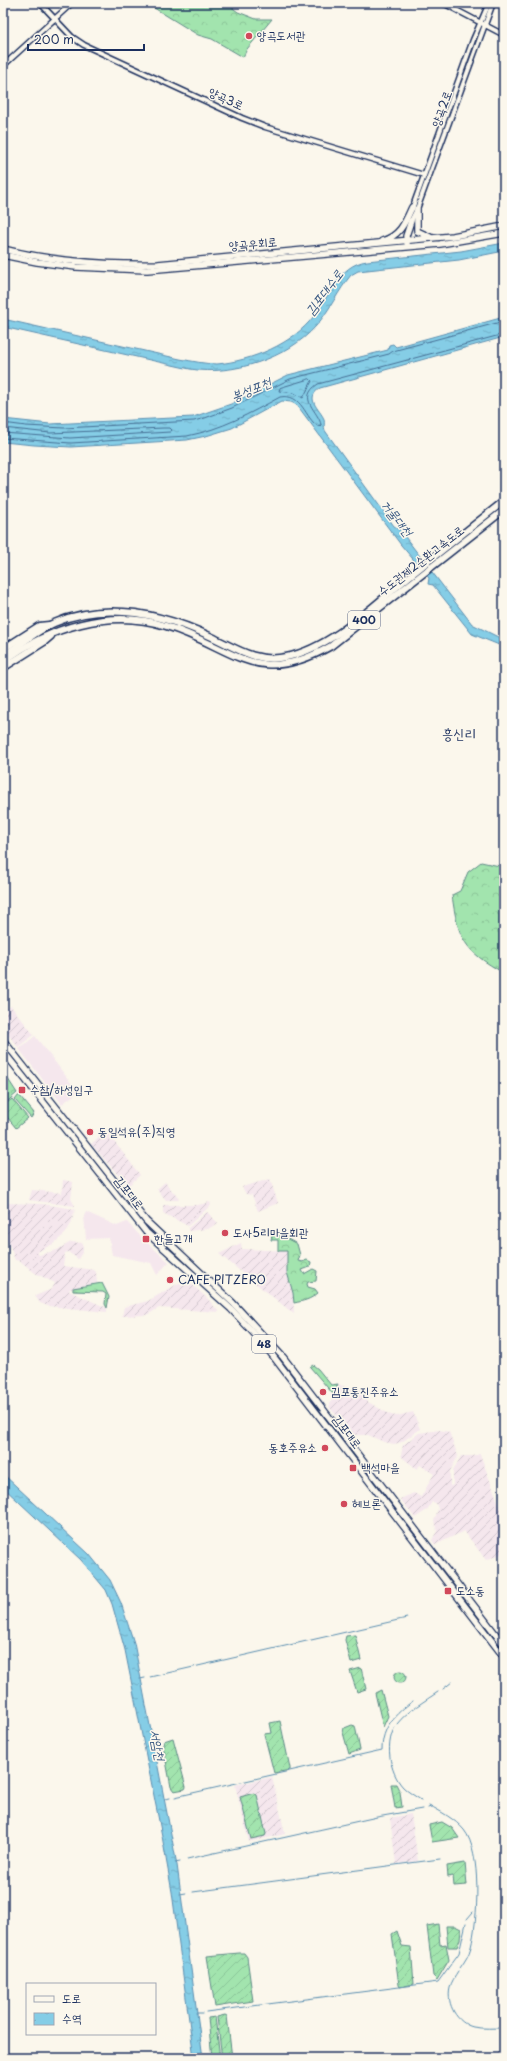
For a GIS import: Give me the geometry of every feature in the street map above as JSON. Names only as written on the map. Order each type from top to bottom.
[{"type":"highway","name":"수도권제2순환고속도로","points":[[54,634],[101,620],[131,619],[166,625],[194,635],[233,656],[259,664],[280,665],[311,657],[331,646],[504,501]]},
{"type":"highway","name":"수도권제2순환고속도로","points":[[434,560],[504,510]]},
{"type":"highway","name":"수도권제2순환고속도로","points":[[52,624],[67,618],[92,613],[119,611],[136,612],[198,630],[244,654],[255,658],[269,659],[299,654],[341,631],[413,578]]},
{"type":"highway","points":[[3,649],[39,626],[52,624]]},
{"type":"highway","points":[[3,654],[52,624]]},
{"type":"highway","points":[[3,663],[34,642],[54,634]]},
{"type":"highway","points":[[3,668],[54,634]]},
{"type":"main road","points":[[415,208],[417,231],[426,236],[438,238]]},
{"type":"main road","points":[[362,246],[394,236],[405,224],[415,208]]},
{"type":"main road","name":"양곡2로","points":[[407,243],[406,236],[411,221]]},
{"type":"main road","name":"양곡우회로","points":[[3,255],[37,262],[76,267],[147,270],[407,243],[504,226]]},
{"type":"main road","name":"양곡우회로","points":[[3,249],[36,257],[127,264],[181,262],[362,246],[457,242],[504,233]]},
{"type":"main road","name":"김포대로","points":[[3,1040],[146,1221],[233,1303],[279,1352],[504,1645]]},
{"type":"main road","name":"김포대로","points":[[3,1051],[146,1232],[231,1309],[263,1343],[504,1657]]},
{"type":"street","name":"양곡3로","points":[[40,3],[72,37],[84,45],[258,124],[424,175]]},
{"type":"street","points":[[3,66],[72,3]]},
{"type":"street","points":[[443,3],[504,35]]},
{"type":"street","name":"양곡2로","points":[[411,221],[424,175],[480,23],[489,3]]},
{"type":"street","name":"양곡2로","points":[[415,208],[493,3]]},
{"type":"shaded area","points":[[11,1006],[34,1035],[18,1047],[3,1028],[3,1013]]},
{"type":"shaded area","points":[[35,1036],[78,1092],[62,1104],[19,1049]]},
{"type":"shaded area","points":[[106,1131],[140,1175],[128,1186],[91,1144]]},
{"type":"shaded area","points":[[270,1179],[278,1203],[258,1211],[252,1195],[246,1194],[242,1187]]},
{"type":"shaded area","points":[[63,1180],[73,1182],[71,1199],[75,1206],[29,1200],[32,1190],[62,1193]]},
{"type":"shaded area","points":[[165,1182],[179,1199],[178,1200],[166,1200],[157,1189]]},
{"type":"shaded area","points":[[210,1202],[211,1205],[188,1226],[163,1213],[163,1205],[198,1205]]},
{"type":"shaded area","points":[[3,1203],[42,1204],[75,1209],[71,1224],[65,1234],[53,1244],[37,1252],[39,1255],[57,1250],[71,1242],[83,1243],[83,1251],[78,1259],[68,1252],[65,1253],[63,1266],[94,1270],[96,1272],[97,1283],[70,1289],[69,1291],[107,1308],[107,1312],[48,1306],[40,1303],[35,1296],[52,1289],[55,1283],[35,1273],[20,1261],[15,1260],[8,1241],[3,1234]]},
{"type":"shaded area","points":[[86,1212],[117,1226],[127,1222],[145,1241],[169,1262],[157,1275],[151,1263],[112,1255],[109,1238],[86,1239],[84,1216]]},
{"type":"shaded area","points":[[207,1212],[218,1223],[208,1229],[188,1231],[188,1228]]},
{"type":"shaded area","points":[[241,1243],[242,1249],[287,1251],[287,1272],[293,1293],[294,1314],[219,1254]]},
{"type":"shaded area","points":[[186,1279],[208,1299],[219,1312],[159,1308],[147,1315],[122,1316],[124,1307],[148,1301]]},
{"type":"shaded area","points":[[338,1384],[355,1391],[363,1389],[364,1396],[368,1402],[391,1415],[397,1416],[413,1412],[420,1429],[402,1442],[394,1444],[384,1442],[368,1435],[354,1435],[329,1407]]},
{"type":"shaded area","points":[[440,1430],[449,1432],[458,1456],[450,1471],[450,1486],[453,1485],[453,1471],[461,1456],[473,1456],[480,1454],[504,1518],[504,1555],[501,1554],[486,1560],[464,1531],[435,1545],[432,1540],[437,1531],[434,1521],[438,1509],[436,1503],[432,1502],[427,1510],[415,1518],[400,1499],[414,1493],[421,1497],[434,1474],[420,1465],[417,1469],[403,1458],[401,1455],[403,1445],[419,1433]]},
{"type":"shaded area","points":[[272,1777],[285,1834],[249,1842],[235,1785]]},
{"type":"shaded area","points":[[411,1814],[418,1861],[396,1864],[390,1818]]},
{"type":"green space","points":[[146,3],[226,3],[238,12],[256,19],[272,19],[247,49],[243,57],[212,39],[198,35]]},
{"type":"green space","points":[[481,862],[504,867],[504,973],[480,958],[465,942],[457,923],[454,910],[452,895],[460,891],[468,872]]},
{"type":"green space","points":[[6,1076],[17,1093],[3,1105],[3,1077]]},
{"type":"green space","points":[[19,1095],[34,1113],[31,1118],[15,1100]]},
{"type":"green space","points":[[12,1099],[28,1118],[16,1128],[3,1112],[3,1106]]},
{"type":"green space","points":[[272,1235],[282,1236],[297,1244],[300,1255],[298,1261],[302,1262],[307,1260],[311,1262],[310,1267],[302,1270],[304,1274],[313,1269],[317,1271],[316,1281],[308,1282],[307,1284],[308,1287],[315,1289],[318,1293],[306,1300],[294,1303],[293,1293],[287,1272],[287,1251],[278,1251],[278,1240],[271,1240]]},
{"type":"green space","points":[[102,1283],[109,1297],[107,1308],[105,1304],[106,1294],[103,1292],[73,1291],[73,1288]]},
{"type":"green space","points":[[313,1365],[331,1385],[338,1384],[333,1394],[310,1367]]},
{"type":"green space","points":[[355,1635],[361,1660],[351,1663],[345,1640],[346,1636]]},
{"type":"green space","points":[[361,1668],[366,1689],[357,1692],[350,1671]]},
{"type":"green space","points":[[400,1671],[404,1673],[406,1677],[404,1681],[400,1683],[396,1681],[394,1677],[396,1673]]},
{"type":"green space","points":[[381,1690],[388,1716],[383,1727],[375,1693]]},
{"type":"green space","points":[[280,1721],[290,1770],[274,1773],[264,1734],[272,1733],[270,1723]]},
{"type":"green space","points":[[352,1725],[355,1726],[360,1750],[349,1754],[342,1729]]},
{"type":"green space","points":[[173,1738],[186,1787],[185,1789],[174,1791],[171,1787],[163,1745],[164,1741]]},
{"type":"green space","points":[[391,1784],[396,1784],[400,1792],[402,1807],[395,1808]]},
{"type":"green space","points":[[254,1793],[257,1795],[266,1834],[265,1836],[251,1839],[240,1797]]},
{"type":"green space","points":[[442,1822],[452,1828],[459,1838],[432,1842],[429,1825]]},
{"type":"green space","points":[[465,1863],[467,1885],[454,1886],[453,1876],[448,1877],[447,1866]]},
{"type":"green space","points":[[438,1924],[440,1945],[446,1944],[449,1960],[437,1980],[433,1976],[427,1926]]},
{"type":"green space","points":[[446,1926],[455,1926],[461,1929],[460,1940],[457,1947],[448,1947]]},
{"type":"green space","points":[[397,1931],[402,1946],[411,1947],[414,1984],[400,1987],[392,1934]]},
{"type":"green space","points":[[244,1953],[247,1957],[253,2001],[215,2007],[207,1956]]},
{"type":"green space","points":[[227,2016],[232,2058],[222,2058],[217,2017]]},
{"type":"green space","points":[[215,2017],[220,2058],[212,2058],[208,2018]]},
{"type":"water","points":[[504,243],[504,251],[459,260],[358,271],[351,275],[321,320],[304,338],[290,348],[274,356],[241,367],[206,371],[190,369],[3,327],[3,319],[180,359],[212,364],[230,362],[257,355],[283,343],[295,335],[314,316],[342,275],[349,268],[357,264],[367,261],[461,251]]},
{"type":"water","points":[[504,317],[504,337],[320,388],[315,392],[313,400],[324,419],[324,427],[326,432],[394,526],[399,529],[472,624],[504,640],[504,647],[472,634],[433,585],[428,584],[429,578],[401,545],[297,405],[291,402],[282,401],[232,428],[187,440],[71,447],[3,442],[3,419],[50,424],[193,417],[231,404],[288,375],[388,350],[389,345],[393,344],[396,347]]},
{"type":"water","points":[[3,1474],[89,1554],[110,1580],[121,1603],[134,1643],[177,1865],[203,2058],[194,2058],[172,1892],[162,1836],[125,1650],[112,1604],[106,1590],[81,1560],[3,1487]]},
{"type":"waterway","points":[[150,1677],[407,1618]]},
{"type":"waterway","points":[[140,1679],[145,1678]]},
{"type":"waterway","points":[[443,1689],[452,1682]]},
{"type":"waterway","points":[[421,1800],[409,1792],[398,1781],[394,1773],[390,1756],[390,1739],[393,1731],[401,1719],[416,1706],[438,1692]]},
{"type":"waterway","points":[[175,1797],[382,1750],[384,1734],[387,1728],[395,1716],[413,1701]]},
{"type":"waterway","points":[[165,1799],[170,1798]]},
{"type":"waterway","points":[[429,1805],[448,1816],[464,1830],[470,1840],[474,1854],[477,1904],[470,1950],[467,1958],[460,1968]]},
{"type":"waterway","points":[[187,1859],[377,1817],[422,1809]]},
{"type":"waterway","points":[[193,1892],[440,1859]]},
{"type":"waterway","points":[[175,1862],[180,1861]]},
{"type":"waterway","points":[[180,1894],[186,1893]]},
{"type":"waterway","points":[[467,1919],[473,1912]]},
{"type":"waterway","points":[[206,2012],[438,1982],[459,1953],[466,1923]]},
{"type":"waterway","points":[[458,1972],[451,1984],[449,1994],[451,2006],[458,2017],[467,2025],[473,2027],[504,2028]]},
{"type":"waterway","points":[[196,2013],[202,2013]]},
{"type":"place","name":"양곡도서관","points":[[249,36]]},
{"type":"place","name":"수참/하성입구","points":[[22,1090]]},
{"type":"place","name":"동일석유(주)직영","points":[[90,1132]]},
{"type":"place","name":"도사5리마을회관","points":[[225,1233]]},
{"type":"place","name":"한들고개","points":[[146,1239]]},
{"type":"place","name":"CAFE PITZERO","points":[[170,1280]]},
{"type":"place","name":"김포통진주유소","points":[[323,1392]]},
{"type":"place","name":"동호주유소","points":[[325,1448]]},
{"type":"place","name":"백석마을","points":[[353,1468]]},
{"type":"place","name":"헤브론","points":[[344,1504]]},
{"type":"place","name":"도소동","points":[[448,1591]]},
{"type":"district","name":"흥신리","points":[[459,734]]},
{"type":"water label","name":"김포대수로","points":[[324,292]]},
{"type":"water label","name":"봉성포천","points":[[251,389]]},
{"type":"water label","name":"거물대천","points":[[397,518]]},
{"type":"water label","name":"서암천","points":[[158,1745]]}]
